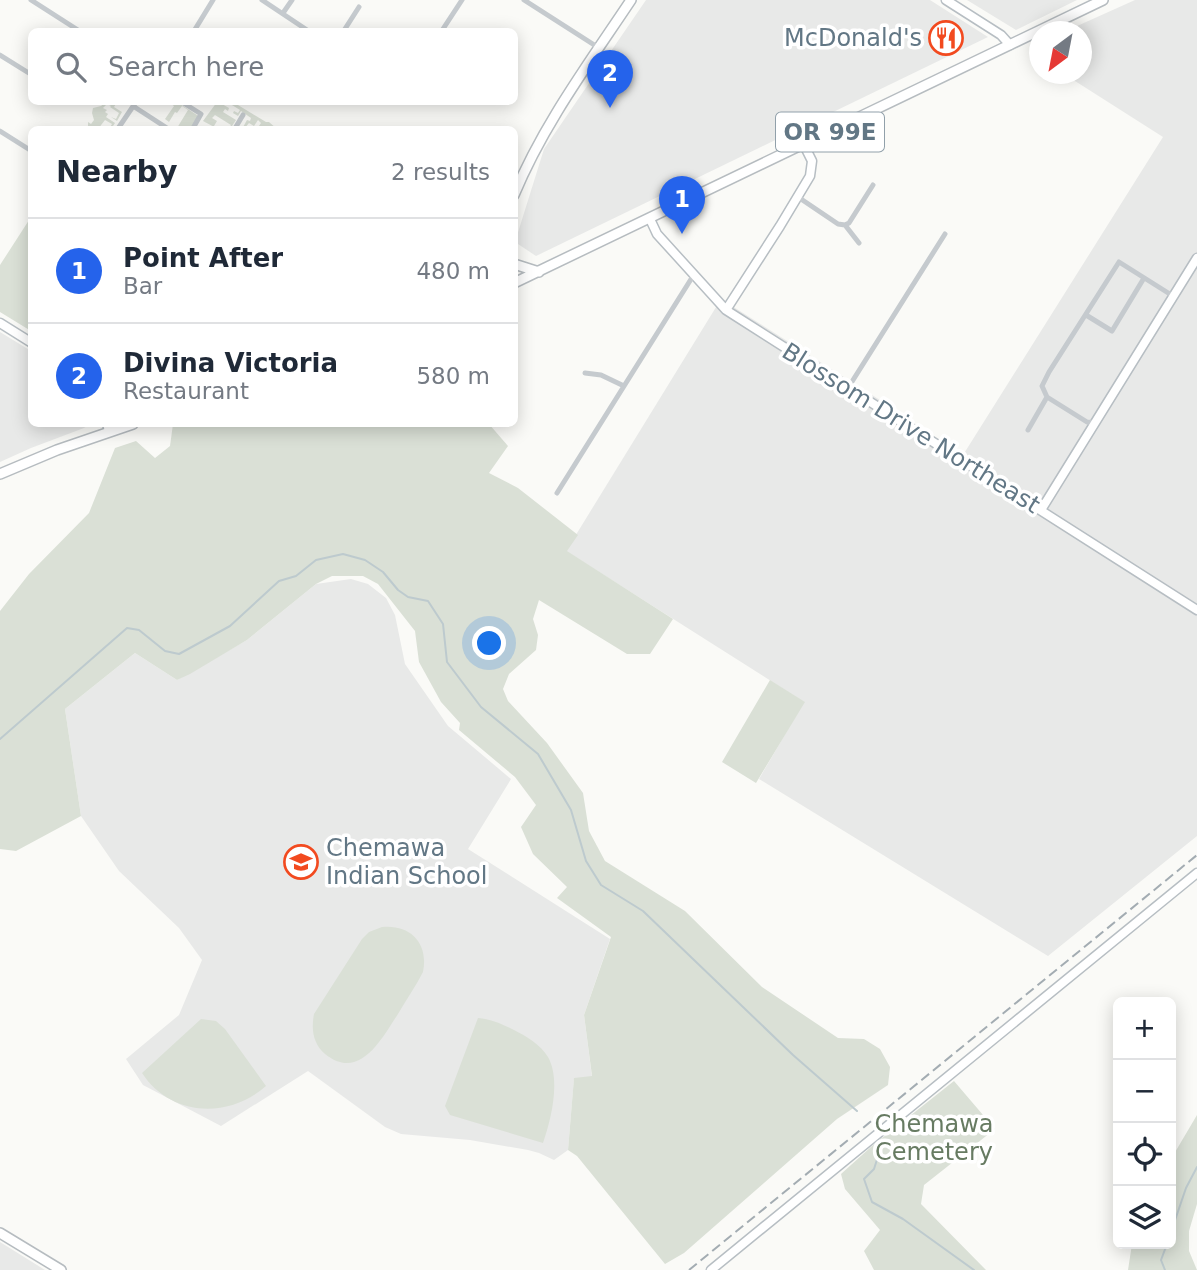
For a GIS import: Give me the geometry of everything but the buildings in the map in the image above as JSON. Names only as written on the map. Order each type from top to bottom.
[{"type":"main road","points":[[518,186],[544,133],[631,0]]},
{"type":"main road","name":"OR 99E","points":[[518,281],[1103,0]]},
{"type":"main road","points":[[518,265],[539,271]]},
{"type":"main road","points":[[0,474],[108,427]]},
{"type":"main road","points":[[0,1233],[61,1270]]},
{"type":"street","points":[[31,0],[75,28]]},
{"type":"street","points":[[196,28],[214,0]]},
{"type":"street","points":[[262,0],[304,28]]},
{"type":"street","points":[[283,13],[292,0]]},
{"type":"street","points":[[444,28],[462,0]]},
{"type":"street","points":[[524,0],[599,48]]},
{"type":"street","points":[[946,0],[1001,35],[1010,45]]},
{"type":"street","points":[[345,28],[359,7]]},
{"type":"street","points":[[0,55],[28,72]]},
{"type":"street","points":[[120,126],[134,105]]},
{"type":"street","points":[[136,105],[165,126]]},
{"type":"street","points":[[188,105],[201,114],[194,126]]},
{"type":"street","points":[[236,126],[243,115]]},
{"type":"street","points":[[0,131],[28,149]]},
{"type":"street","points":[[726,310],[810,176],[811,156],[804,145]]},
{"type":"street","points":[[799,197],[838,224],[845,225],[849,223],[873,185]]},
{"type":"street","name":"Blossom Drive Northeast","points":[[650,219],[657,234],[726,310],[1197,610]]},
{"type":"street","points":[[845,225],[859,243]]},
{"type":"street","points":[[848,388],[945,234]]},
{"type":"street","points":[[1041,510],[1197,258]]},
{"type":"street","points":[[1094,423],[1087,422],[1047,397],[1042,386],[1086,315],[1119,262],[1173,296]]},
{"type":"street","points":[[556,493],[693,276]]},
{"type":"street","points":[[1086,315],[1112,331],[1144,278]]},
{"type":"street","points":[[0,323],[28,340]]},
{"type":"street","points":[[585,373],[601,375],[624,386]]},
{"type":"street","points":[[1028,430],[1047,397]]},
{"type":"street","points":[[711,1270],[1197,873]]},
{"type":"shaded area","points":[[646,0],[930,0],[988,37],[536,256],[518,244],[518,232],[544,149]]},
{"type":"shaded area","points":[[967,0],[1077,0],[1034,21],[1029,21],[1029,24],[1016,30]]},
{"type":"shaded area","points":[[1135,0],[1197,0],[1197,836],[1048,956],[759,779],[804,702],[566,551],[721,299],[963,455],[1163,137],[1080,84],[1092,84],[1092,21],[1088,21]]},
{"type":"shaded area","points":[[0,332],[28,349],[28,427],[86,427],[0,462]]},
{"type":"shaded area","name":"Chemawa Indian School","points":[[351,579],[368,584],[386,598],[395,615],[405,664],[448,726],[511,779],[468,849],[610,939],[584,1015],[592,1077],[574,1079],[568,1150],[554,1160],[528,1150],[470,1140],[401,1134],[385,1127],[308,1071],[221,1126],[143,1085],[126,1059],[179,1015],[202,960],[179,928],[119,871],[81,816],[65,709],[135,653],[177,680],[247,640],[316,584]]},
{"type":"shaded area","points":[[0,1242],[45,1270],[0,1270]]},
{"type":"green space","points":[[106,105],[103,108],[107,110],[106,117],[115,123],[111,126],[112,124],[105,120],[100,126],[88,126],[88,122],[91,124],[94,120],[93,108]]},
{"type":"green space","points":[[109,105],[115,105],[114,107],[122,112],[117,121],[111,117],[116,119],[119,113]]},
{"type":"green space","points":[[182,105],[197,115],[192,126],[178,126],[188,110],[182,106],[169,122],[165,119],[174,106]]},
{"type":"green space","points":[[215,105],[229,108],[223,112],[236,120],[232,126],[215,115],[212,118],[217,121],[214,126],[203,121]]},
{"type":"green space","points":[[232,105],[238,105],[274,126],[259,126],[261,123],[258,120],[254,126],[249,123],[244,126],[251,118],[241,111],[238,116],[233,113],[240,110]]},
{"type":"green space","points":[[28,222],[28,329],[0,312],[0,265]]},
{"type":"green space","points":[[173,427],[492,427],[508,446],[489,473],[518,488],[578,535],[567,551],[673,619],[650,654],[627,654],[539,600],[533,619],[538,635],[536,650],[509,674],[503,689],[508,701],[547,743],[583,793],[589,831],[605,861],[685,911],[762,987],[838,1038],[864,1039],[880,1049],[890,1067],[888,1085],[837,1119],[684,1253],[665,1264],[577,1156],[568,1150],[574,1078],[592,1076],[584,1015],[611,937],[557,898],[567,887],[533,854],[521,827],[536,805],[515,777],[459,730],[460,723],[441,702],[419,662],[415,631],[378,584],[363,576],[332,576],[316,584],[247,640],[177,680],[135,653],[65,709],[81,816],[16,851],[0,849],[0,611],[29,574],[89,513],[115,448],[136,441],[155,458],[170,446]]},
{"type":"green space","points":[[770,680],[805,702],[756,783],[722,762]]},
{"type":"green space","points":[[382,927],[401,929],[415,938],[423,952],[423,972],[385,1034],[369,1054],[349,1063],[338,1061],[325,1054],[315,1041],[314,1014],[362,939],[369,932]]},
{"type":"green space","points":[[478,1018],[519,1032],[548,1057],[552,1066],[554,1088],[552,1112],[543,1143],[450,1115],[445,1106]]},
{"type":"green space","points":[[201,1019],[216,1021],[225,1029],[266,1086],[251,1097],[217,1108],[184,1105],[168,1098],[154,1087],[142,1073]]},
{"type":"green space","name":"Chemawa Cemetery","points":[[954,1081],[995,1129],[924,1185],[921,1204],[986,1270],[874,1270],[864,1251],[880,1230],[845,1189],[841,1174]]},
{"type":"green space","points":[[1197,1115],[1197,1204],[1189,1231],[1189,1251],[1197,1270],[1128,1270],[1131,1249],[1176,1249],[1176,1151]]},
{"type":"waterway","points":[[0,739],[127,628],[139,630],[165,651],[179,654],[230,626],[279,581],[296,576],[316,560],[343,554],[365,560],[383,572],[398,590],[408,597],[428,601],[443,624],[447,662],[481,707],[538,754],[571,810],[586,861],[601,885],[643,911],[793,1055],[857,1111]]},
{"type":"waterway","points":[[882,1144],[874,1169],[864,1179],[872,1202],[903,1219],[974,1270]]},
{"type":"waterway","points":[[1176,1217],[1197,1167]]},
{"type":"waterway","points":[[1165,1249],[1161,1260],[1165,1270]]},
{"type":"railway","points":[[689,1270],[1197,855]]},
{"type":"place","name":"McDonald's","points":[[946,38]]},
{"type":"place","name":"Divina Victoria","points":[[610,108]]},
{"type":"place","name":"Point After","points":[[682,234]]},
{"type":"place","name":"Chemawa Indian School","points":[[301,862]]}]
